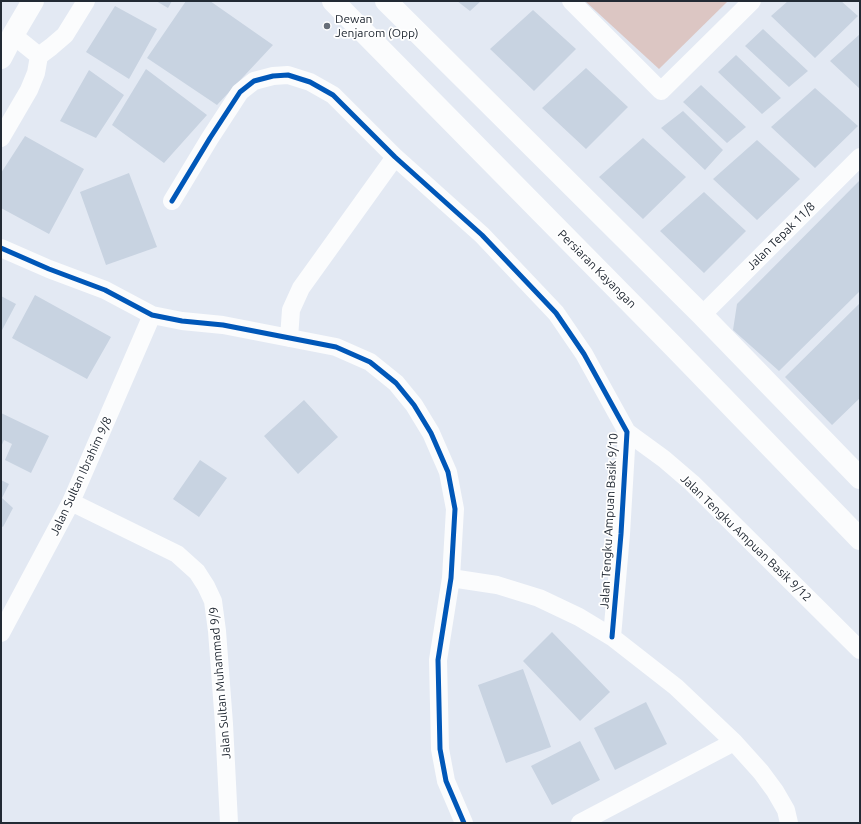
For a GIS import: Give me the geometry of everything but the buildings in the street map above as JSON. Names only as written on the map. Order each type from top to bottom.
[{"type":"main road","points":[[1,58],[32,1]]},
{"type":"main road","name":"Persiaran Kayangan","points":[[332,1],[675,348],[860,539]]},
{"type":"main road","points":[[386,1],[702,315],[860,478]]},
{"type":"street","points":[[1,138],[29,90],[36,73],[39,56],[65,35],[86,1]]},
{"type":"street","points":[[571,1],[661,91],[752,1]]},
{"type":"street","points":[[13,35],[39,56]]},
{"type":"street","name":"Jalan Tengku Ampuan Basik 9/10","points":[[172,201],[240,92],[254,81],[273,76],[288,75],[310,82],[333,95],[395,157],[482,235],[556,313],[584,354],[627,432],[621,534],[612,637]]},
{"type":"street","points":[[289,338],[291,310],[301,288],[395,157]]},
{"type":"street","name":"Jalan Tepak 11/8","points":[[702,315],[860,157]]},
{"type":"street","points":[[1,248],[49,269],[105,290],[152,315],[182,321],[223,325],[336,347],[370,362],[396,383],[414,404],[431,433],[448,472],[455,509],[451,578],[438,660],[440,749],[446,781],[464,823]]},
{"type":"street","name":"Jalan Sultan Ibrahim 9/8","points":[[1,633],[71,502],[152,315]]},
{"type":"street","name":"Jalan Tengku Ampuan Basik 9/12","points":[[627,432],[664,459],[692,483],[860,650]]},
{"type":"street","name":"Jalan Sultan Muhammad 9/9","points":[[71,502],[177,554],[196,572],[206,586],[213,601],[217,631],[229,823]]},
{"type":"street","points":[[451,578],[497,585],[539,598],[579,617],[612,637],[676,687],[734,742],[761,772],[775,791],[786,810],[789,823]]},
{"type":"street","points":[[580,823],[734,742]]},
{"type":"shaded area","points":[[585,1],[728,1],[659,69]]},
{"type":"cycle path","points":[[172,201],[240,92],[254,81],[273,76],[288,75],[310,82],[333,95],[395,157],[482,235],[556,313],[584,354],[627,432],[621,534],[612,637]]},
{"type":"cycle path","points":[[1,248],[49,269],[105,290],[152,315],[182,321],[223,325],[336,347],[370,362],[396,383],[414,405],[431,433],[448,472],[455,509],[451,578],[438,660],[440,749],[446,781],[464,823]]},
{"type":"place","name":"Dewan Jenjarom (Opp)","points":[[327,26]]}]
